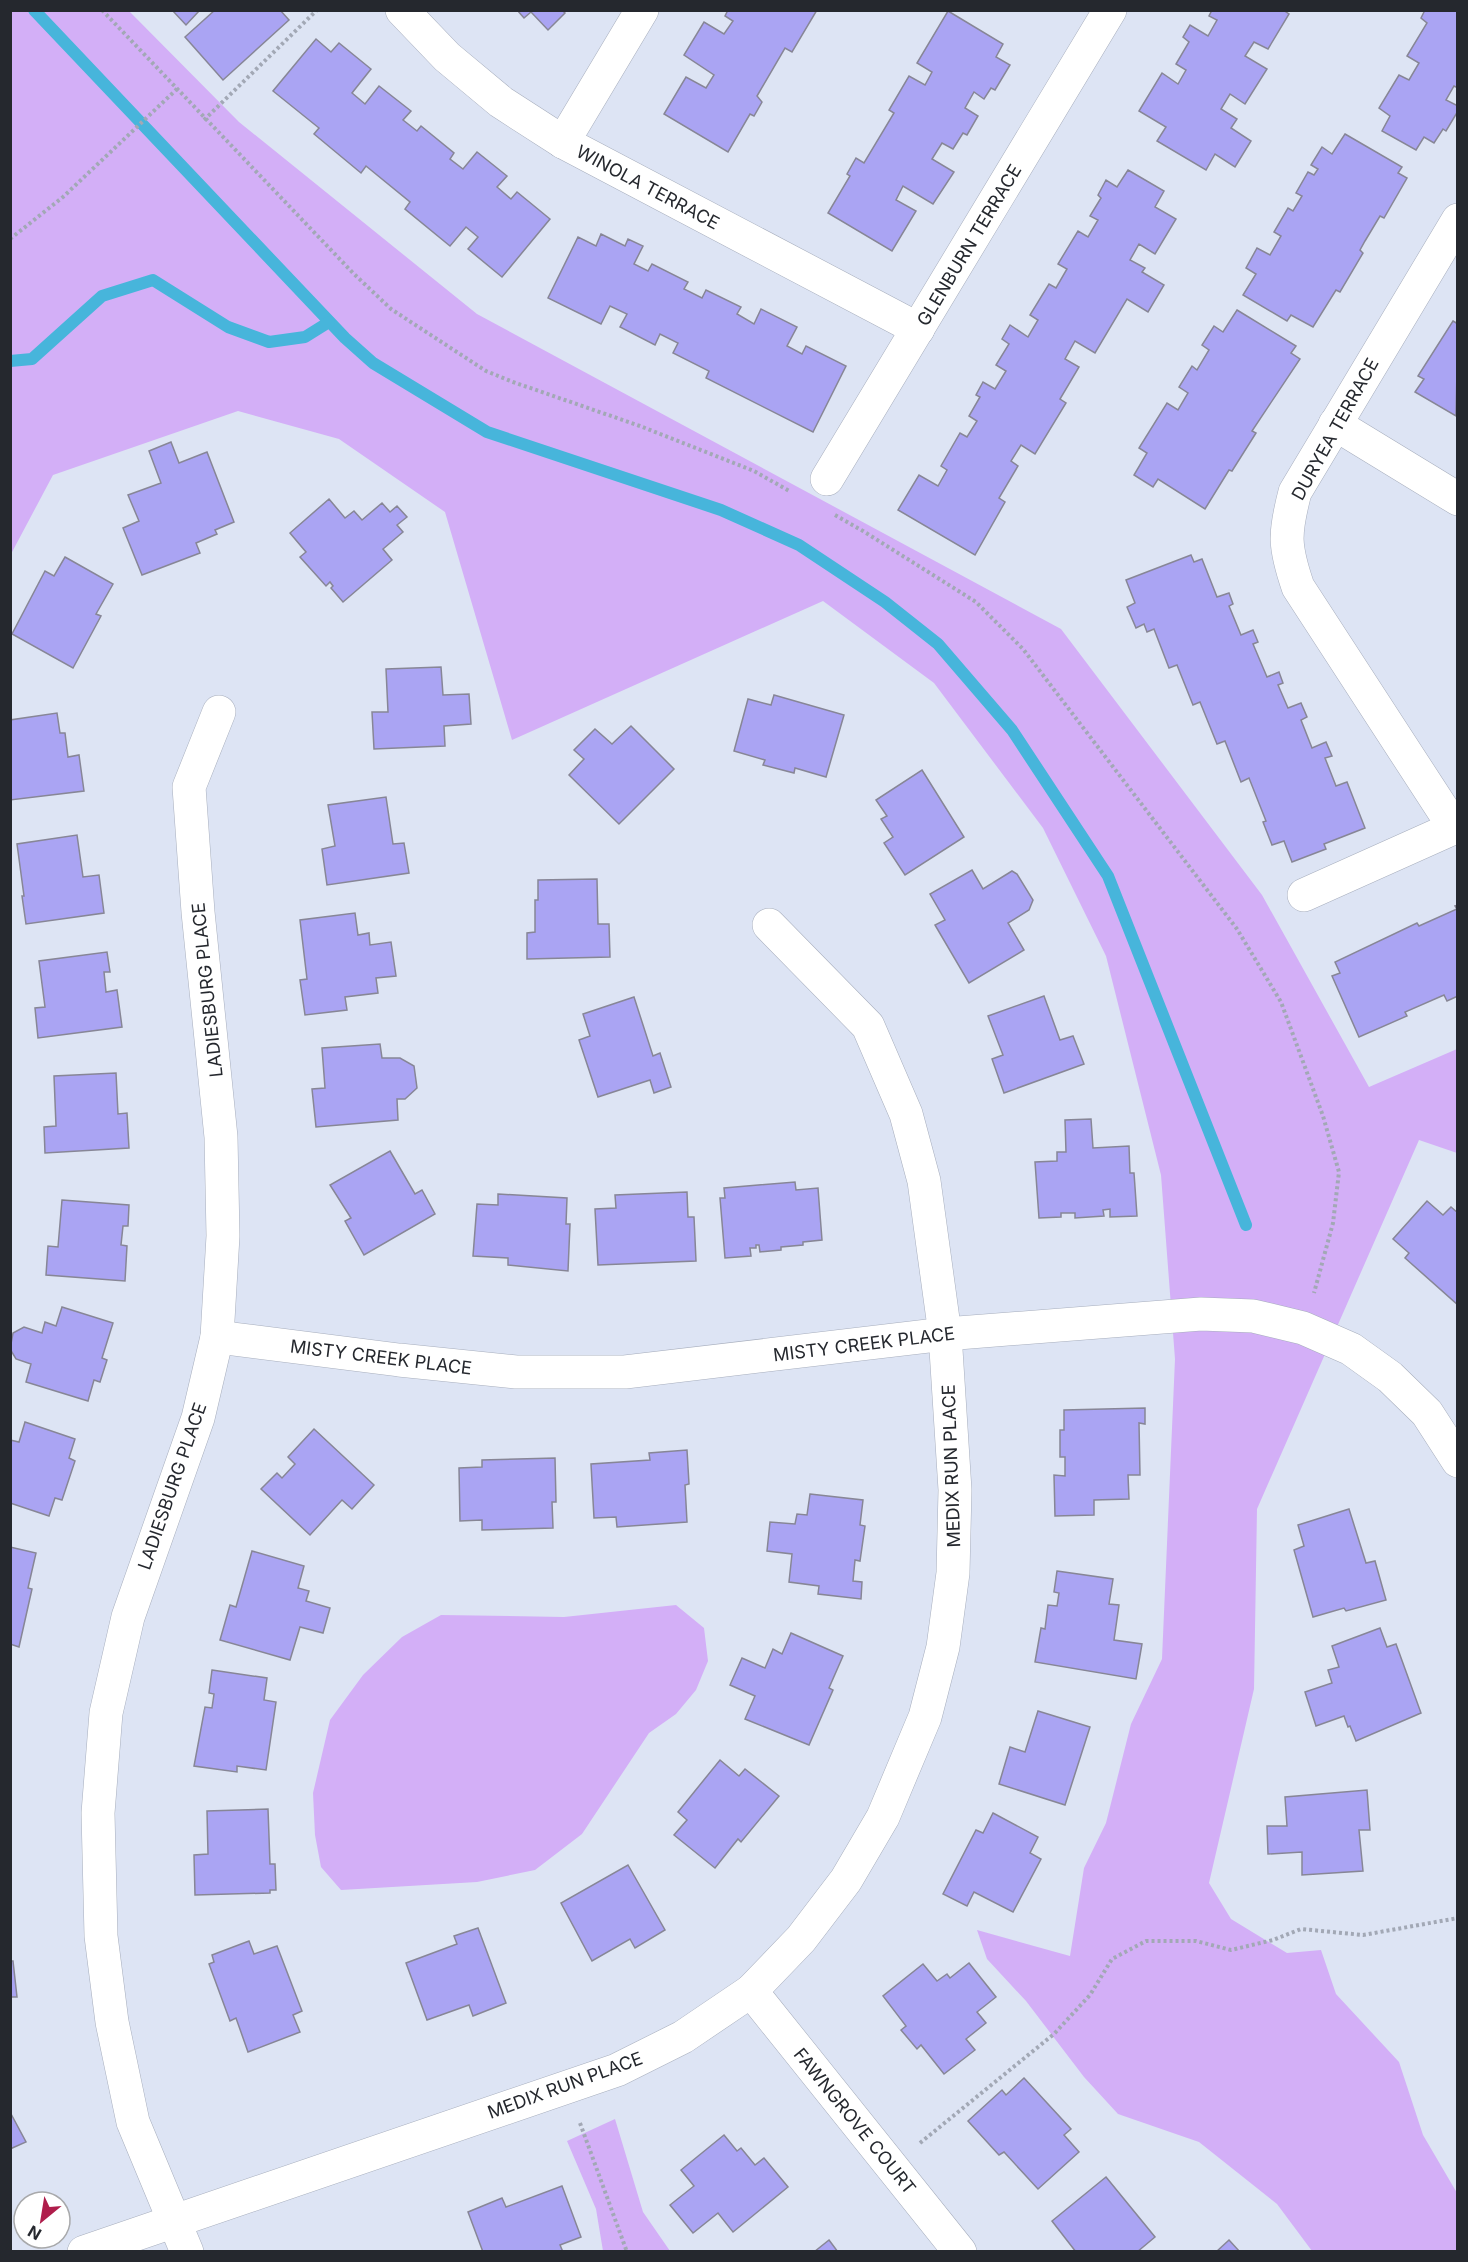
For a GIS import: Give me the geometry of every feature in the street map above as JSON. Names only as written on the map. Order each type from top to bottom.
[{"type":"street","name":"WINOLA TERRACE","points":[[402,10],[447,57],[501,102],[562,142],[918,329]]},
{"type":"street","points":[[562,142],[642,10]]},
{"type":"street","name":"GLENBURN TERRACE","points":[[827,479],[1110,10]]},
{"type":"street","name":"DURYEA TERRACE","points":[[1456,826],[1298,587],[1287,556],[1287,525],[1295,492],[1458,220]]},
{"type":"street","points":[[1335,424],[1458,499]]},
{"type":"street","name":"LADIESBURG PLACE","points":[[187,2252],[133,2122],[112,2022],[101,1936],[98,1813],[106,1713],[128,1617],[198,1418],[217,1337],[223,1236],[221,1137],[198,912],[189,787],[219,712]]},
{"type":"street","points":[[1304,895],[1456,826]]},
{"type":"street","name":"MEDIX RUN PLACE","points":[[84,2252],[175,2219],[617,2070],[683,2037],[751,1991],[801,1939],[846,1880],[883,1817],[925,1717],[943,1647],[953,1573],[955,1490],[945,1334],[924,1181],[906,1114],[868,1026],[769,925]]},
{"type":"street","name":"MISTY CREEK PLACE","points":[[217,1337],[516,1372],[625,1372],[945,1334],[1201,1314],[1253,1316],[1304,1328],[1351,1349],[1390,1377],[1427,1413],[1458,1461]]},
{"type":"street","name":"FAWNGROVE COURT","points":[[751,1991],[960,2252]]},
{"type":"path","points":[[102,10],[178,88],[204,120],[391,309],[486,371],[640,426],[754,471],[793,493]]},
{"type":"path","points":[[204,120],[317,10]]},
{"type":"path","points":[[10,239],[63,197],[178,88]]},
{"type":"path","points":[[833,514],[976,602],[1023,649],[1237,929],[1281,1002],[1323,1116],[1339,1172],[1333,1223],[1304,1328]]},
{"type":"path","points":[[891,2166],[1054,2034],[1090,1995],[1112,1959],[1146,1941],[1196,1941],[1231,1950],[1273,1940],[1301,1929],[1364,1935],[1458,1918]]},
{"type":"path","points":[[566,2087],[627,2252]]},
{"type":"shaded area","points":[[11,11],[129,11],[239,122],[477,314],[1061,629],[1262,895],[1369,1087],[1457,1049],[1457,1153],[1419,1140],[1257,1509],[1254,1689],[1209,1883],[1231,1919],[1287,1953],[1321,1950],[1336,1994],[1399,2062],[1423,2135],[1457,2193],[1457,2251],[1312,2251],[1277,2204],[1199,2142],[1118,2114],[1084,2077],[1026,2001],[987,1959],[977,1930],[1070,1956],[1084,1868],[1106,1823],[1131,1724],[1162,1659],[1175,1359],[1161,1175],[1106,956],[1043,828],[934,683],[823,601],[512,740],[445,512],[339,439],[238,411],[53,475],[11,554]]},
{"type":"shaded area","points":[[676,1605],[704,1628],[708,1661],[696,1690],[676,1714],[649,1733],[582,1834],[535,1870],[477,1882],[341,1890],[321,1867],[315,1835],[313,1793],[330,1720],[363,1675],[402,1637],[441,1615],[564,1617]]},
{"type":"shaded area","points":[[615,2119],[643,2212],[670,2251],[603,2251],[596,2209],[567,2141]]},
{"type":"building","points":[[172,10],[200,10],[186,25]]},
{"type":"building","points":[[215,10],[280,10],[289,20],[223,80],[185,37]]},
{"type":"building","points":[[517,10],[562,10],[565,13],[548,30],[531,12],[524,18]]},
{"type":"building","points":[[728,10],[817,10],[792,52],[785,48],[757,96],[762,102],[754,116],[750,114],[728,152],[664,114],[686,77],[706,88],[714,75],[684,55],[704,22],[724,34],[733,21],[725,16]]},
{"type":"building","points":[[1212,10],[1283,10],[1289,14],[1268,49],[1254,42],[1245,56],[1267,69],[1245,104],[1230,94],[1221,109],[1237,119],[1231,128],[1251,141],[1235,167],[1215,154],[1206,170],[1157,141],[1166,127],[1139,111],[1162,73],[1178,84],[1186,70],[1176,64],[1189,42],[1183,37],[1190,25],[1208,36],[1217,20],[1209,16]]},
{"type":"building","points":[[1425,10],[1458,10],[1458,88],[1454,86],[1446,100],[1458,106],[1458,111],[1446,131],[1443,129],[1434,143],[1424,137],[1416,150],[1382,131],[1390,116],[1379,108],[1399,75],[1409,80],[1419,63],[1407,56],[1427,23],[1421,18]]},
{"type":"building","points":[[948,11],[1003,44],[996,57],[1010,65],[995,90],[991,88],[984,99],[974,92],[965,108],[978,116],[967,135],[963,133],[953,149],[942,143],[932,159],[954,172],[933,204],[903,186],[896,200],[916,211],[892,251],[828,213],[850,176],[847,174],[856,158],[864,163],[894,113],[889,110],[909,76],[925,85],[932,72],[917,63]]},
{"type":"building","points":[[316,39],[331,52],[339,43],[371,69],[352,93],[365,104],[379,86],[411,111],[403,120],[417,131],[421,126],[454,153],[450,159],[463,169],[477,152],[507,176],[497,187],[511,199],[517,192],[550,219],[502,277],[468,249],[478,237],[466,227],[450,246],[405,209],[410,202],[366,166],[361,173],[314,134],[319,128],[273,91]]},
{"type":"building","points":[[1345,134],[1402,167],[1398,173],[1407,178],[1384,218],[1380,216],[1365,241],[1360,250],[1363,253],[1340,292],[1336,290],[1313,327],[1291,315],[1287,321],[1243,295],[1256,274],[1246,268],[1257,248],[1270,255],[1281,236],[1274,232],[1288,208],[1293,211],[1302,196],[1296,193],[1308,172],[1314,175],[1318,169],[1311,165],[1322,147],[1332,154]]},
{"type":"building","points":[[1128,170],[1164,191],[1155,207],[1176,219],[1155,254],[1139,244],[1130,260],[1145,268],[1142,272],[1164,285],[1148,312],[1127,299],[1095,353],[1075,341],[1065,359],[1079,367],[1060,399],[1066,403],[1035,454],[1021,445],[1011,461],[1018,466],[999,498],[1005,502],[975,555],[898,510],[919,475],[938,486],[947,470],[941,466],[960,433],[967,437],[977,421],[969,416],[980,397],[976,395],[983,382],[995,389],[1006,371],[996,365],[1009,344],[1002,339],[1010,325],[1028,337],[1038,320],[1030,315],[1049,284],[1056,288],[1067,269],[1058,264],[1078,231],[1088,237],[1098,220],[1090,216],[1101,198],[1098,195],[1106,180],[1117,187]]},
{"type":"building","points":[[601,234],[625,246],[628,239],[643,246],[634,264],[648,271],[652,264],[688,282],[684,289],[702,298],[706,290],[741,307],[737,314],[754,324],[761,309],[797,327],[787,346],[802,354],[806,346],[846,366],[813,432],[706,378],[709,371],[673,353],[678,343],[660,334],[655,345],[620,327],[627,314],[610,306],[601,324],[548,298],[578,237],[596,246]]},
{"type":"building","points":[[1237,310],[1296,346],[1291,353],[1300,359],[1252,431],[1256,433],[1232,471],[1229,470],[1205,509],[1158,479],[1153,487],[1134,475],[1147,453],[1139,448],[1167,403],[1178,410],[1188,393],[1179,387],[1192,366],[1197,370],[1209,350],[1202,345],[1214,326],[1223,332]]},
{"type":"building","points":[[1453,321],[1458,324],[1456,416],[1415,392],[1424,379],[1418,376]]},
{"type":"building","points":[[171,442],[179,463],[207,452],[234,522],[215,530],[217,534],[196,543],[200,553],[142,575],[123,528],[139,521],[128,495],[161,483],[149,451]]},
{"type":"building","points":[[329,499],[345,518],[354,511],[362,520],[382,503],[390,512],[397,506],[407,517],[397,525],[403,532],[383,549],[392,560],[343,602],[331,588],[333,586],[330,582],[326,586],[300,557],[306,552],[290,533]]},
{"type":"building","points":[[1191,555],[1194,562],[1202,559],[1217,597],[1229,593],[1233,604],[1229,606],[1241,635],[1253,630],[1258,642],[1253,644],[1267,677],[1279,672],[1283,683],[1278,685],[1288,708],[1301,703],[1307,717],[1301,720],[1312,748],[1326,742],[1332,756],[1325,758],[1336,786],[1347,782],[1365,828],[1324,844],[1326,849],[1292,862],[1284,841],[1272,845],[1263,822],[1266,821],[1249,778],[1241,782],[1225,741],[1217,744],[1200,702],[1193,705],[1177,665],[1169,668],[1154,629],[1147,632],[1144,624],[1136,628],[1127,607],[1135,603],[1126,580]]},
{"type":"building","points":[[65,557],[113,584],[96,614],[101,616],[73,668],[12,634],[45,571],[54,576]]},
{"type":"building","points":[[441,667],[443,695],[469,694],[471,724],[444,726],[445,746],[374,749],[372,712],[388,712],[386,669]]},
{"type":"building","points":[[774,695],[844,715],[826,777],[795,768],[794,773],[763,765],[765,760],[734,751],[748,699],[771,705]]},
{"type":"building","points":[[57,713],[60,733],[65,733],[68,757],[79,755],[84,791],[10,800],[10,720]]},
{"type":"building","points":[[631,726],[674,769],[619,824],[569,775],[584,759],[574,750],[595,729],[612,744]]},
{"type":"building","points":[[922,770],[964,837],[905,875],[884,843],[893,837],[881,819],[887,816],[876,800]]},
{"type":"building","points":[[386,797],[393,844],[404,843],[409,873],[327,885],[322,849],[335,846],[328,805]]},
{"type":"building","points":[[77,835],[83,877],[99,875],[104,913],[26,924],[17,844]]},
{"type":"building","points":[[972,870],[983,889],[1012,871],[1017,874],[1033,900],[1029,910],[1008,923],[1024,950],[969,983],[935,925],[945,920],[930,894]]},
{"type":"building","points":[[597,879],[598,924],[609,924],[610,957],[527,959],[527,933],[535,932],[535,900],[538,900],[538,880]]},
{"type":"building","points":[[1458,905],[1458,996],[1447,1001],[1444,995],[1405,1012],[1407,1016],[1359,1037],[1332,976],[1340,973],[1335,962],[1417,923],[1419,926],[1457,909],[1455,906]]},
{"type":"building","points":[[355,913],[358,935],[369,933],[370,945],[391,942],[396,976],[376,978],[378,993],[345,997],[347,1010],[305,1015],[300,980],[307,979],[300,920]]},
{"type":"building","points":[[107,952],[110,972],[104,972],[106,992],[117,990],[122,1027],[38,1038],[35,1008],[45,1007],[39,961]]},
{"type":"building","points":[[1044,996],[1060,1040],[1073,1036],[1084,1064],[1004,1093],[992,1059],[1003,1055],[988,1016]]},
{"type":"building","points":[[634,997],[653,1056],[660,1053],[671,1087],[654,1093],[650,1080],[598,1097],[579,1040],[590,1036],[583,1014]]},
{"type":"building","points":[[380,1044],[382,1058],[400,1058],[414,1066],[417,1088],[405,1099],[397,1099],[398,1120],[316,1127],[312,1089],[325,1088],[322,1048]]},
{"type":"building","points":[[116,1073],[118,1114],[127,1113],[129,1148],[45,1153],[44,1127],[56,1126],[54,1076]]},
{"type":"building","points":[[1091,1119],[1093,1148],[1129,1146],[1130,1173],[1134,1173],[1137,1216],[1110,1217],[1110,1209],[1103,1210],[1104,1216],[1075,1218],[1075,1213],[1061,1213],[1061,1217],[1039,1218],[1035,1162],[1057,1161],[1057,1152],[1066,1152],[1065,1120]]},
{"type":"building","points":[[390,1151],[415,1194],[422,1190],[435,1214],[364,1255],[345,1221],[351,1218],[330,1185]]},
{"type":"building","points":[[795,1182],[796,1190],[818,1188],[822,1240],[781,1247],[781,1250],[760,1252],[759,1245],[756,1245],[756,1248],[750,1248],[751,1256],[725,1258],[720,1198],[725,1198],[724,1188]]},
{"type":"building","points":[[687,1192],[688,1217],[694,1217],[696,1261],[598,1265],[595,1209],[616,1208],[615,1195]]},
{"type":"building","points":[[498,1194],[567,1198],[566,1224],[570,1224],[568,1271],[508,1265],[508,1258],[473,1256],[477,1204],[498,1205]]},
{"type":"building","points":[[62,1200],[129,1205],[128,1226],[123,1226],[121,1245],[127,1246],[125,1281],[46,1275],[48,1246],[58,1247]]},
{"type":"building","points":[[1427,1201],[1443,1215],[1451,1207],[1458,1213],[1458,1305],[1405,1258],[1409,1253],[1393,1239]]},
{"type":"building","points":[[62,1307],[113,1323],[102,1358],[107,1360],[100,1382],[94,1380],[88,1401],[26,1382],[31,1364],[16,1359],[10,1349],[13,1333],[24,1327],[42,1333],[45,1322],[56,1326]]},
{"type":"building","points":[[1145,1408],[1145,1424],[1139,1423],[1140,1475],[1128,1475],[1129,1499],[1094,1500],[1094,1515],[1055,1516],[1054,1475],[1065,1476],[1065,1457],[1060,1457],[1060,1430],[1064,1430],[1064,1410]]},
{"type":"building","points":[[25,1422],[75,1439],[69,1458],[75,1461],[62,1500],[55,1498],[49,1516],[10,1503],[10,1440],[19,1442]]},
{"type":"building","points":[[314,1429],[374,1485],[352,1509],[342,1500],[310,1535],[261,1489],[277,1473],[282,1478],[295,1464],[288,1457]]},
{"type":"building","points":[[687,1450],[689,1484],[685,1485],[687,1522],[617,1527],[616,1517],[594,1518],[591,1464],[650,1460],[649,1453]]},
{"type":"building","points":[[555,1458],[556,1502],[552,1502],[553,1528],[482,1530],[482,1520],[460,1521],[459,1468],[482,1467],[482,1460]]},
{"type":"building","points":[[810,1494],[863,1500],[860,1525],[865,1526],[860,1561],[855,1560],[853,1581],[862,1582],[861,1599],[818,1594],[819,1586],[789,1582],[792,1554],[767,1551],[770,1522],[795,1524],[797,1514],[807,1515]]},
{"type":"building","points":[[1349,1509],[1366,1563],[1375,1561],[1386,1600],[1313,1617],[1294,1550],[1304,1546],[1298,1525]]},
{"type":"building","points":[[10,1547],[36,1553],[28,1588],[32,1589],[19,1647],[10,1644]]},
{"type":"building","points":[[252,1551],[304,1566],[298,1588],[309,1591],[306,1601],[330,1608],[323,1633],[300,1627],[290,1660],[220,1640],[230,1605],[236,1607]]},
{"type":"building","points":[[1057,1571],[1113,1579],[1109,1604],[1119,1605],[1114,1640],[1142,1644],[1136,1679],[1035,1662],[1041,1628],[1045,1629],[1048,1605],[1057,1606],[1059,1593],[1054,1592]]},
{"type":"building","points":[[1380,1628],[1387,1647],[1396,1644],[1421,1713],[1356,1741],[1344,1716],[1316,1726],[1305,1692],[1332,1683],[1328,1670],[1339,1667],[1332,1646]]},
{"type":"building","points":[[791,1633],[843,1656],[829,1688],[833,1690],[809,1745],[745,1719],[755,1696],[730,1685],[742,1658],[765,1668],[773,1649],[782,1654]]},
{"type":"building","points":[[212,1670],[267,1678],[264,1700],[276,1702],[266,1770],[237,1766],[237,1772],[194,1766],[205,1707],[212,1708],[214,1694],[209,1693]]},
{"type":"building","points":[[1038,1711],[1090,1727],[1065,1805],[999,1784],[1010,1747],[1025,1752]]},
{"type":"building","points":[[720,1760],[739,1776],[745,1769],[779,1796],[741,1842],[738,1839],[715,1868],[674,1835],[687,1820],[678,1812]]},
{"type":"building","points":[[1367,1790],[1370,1830],[1359,1830],[1363,1871],[1302,1875],[1302,1852],[1268,1854],[1267,1826],[1287,1826],[1285,1797]]},
{"type":"building","points":[[268,1809],[270,1864],[275,1864],[276,1890],[270,1890],[270,1893],[195,1895],[194,1855],[208,1854],[207,1811]]},
{"type":"building","points":[[993,1813],[1038,1837],[1030,1853],[1041,1859],[1013,1912],[974,1892],[967,1906],[943,1894],[976,1830],[983,1833]]},
{"type":"building","points":[[628,1865],[665,1930],[635,1948],[630,1939],[592,1961],[561,1903]]},
{"type":"building","points":[[478,1928],[506,2003],[473,2016],[469,2005],[427,2020],[406,1963],[457,1944],[454,1936]]},
{"type":"building","points":[[249,1941],[254,1954],[277,1946],[302,2011],[293,2015],[300,2032],[248,2052],[236,2018],[230,2021],[209,1964],[214,1962],[212,1955]]},
{"type":"building","points":[[10,1961],[13,1961],[17,1997],[10,1997]]},
{"type":"building","points":[[969,1963],[996,1997],[977,2012],[986,2023],[966,2039],[975,2050],[944,2074],[921,2045],[917,2049],[901,2030],[906,2026],[883,1996],[923,1964],[937,1981],[947,1974],[950,1978]]},
{"type":"building","points":[[1024,2078],[1071,2129],[1064,2135],[1079,2152],[1038,2189],[1004,2152],[999,2155],[968,2121],[1002,2090],[1006,2095]]},
{"type":"building","points":[[10,2112],[26,2142],[10,2149]]},
{"type":"building","points":[[724,2135],[737,2151],[741,2148],[755,2165],[764,2158],[788,2187],[733,2232],[718,2213],[693,2233],[670,2205],[694,2186],[681,2170]]},
{"type":"building","points":[[1106,2177],[1155,2237],[1137,2252],[1076,2252],[1052,2221]]},
{"type":"building","points":[[562,2186],[581,2237],[560,2245],[563,2252],[483,2252],[468,2212],[502,2198],[506,2207]]},
{"type":"building","points":[[829,2240],[838,2252],[814,2252]]},
{"type":"building","points":[[1229,2240],[1240,2252],[1216,2252]]},
{"type":"waterway","points":[[34,10],[345,338],[373,363],[487,432],[721,510],[799,545],[885,602],[938,644],[1012,730],[1108,876],[1246,1225]]},
{"type":"waterway","points":[[10,361],[32,359],[102,296],[153,280],[228,327],[269,342],[305,337],[329,322]]}]
